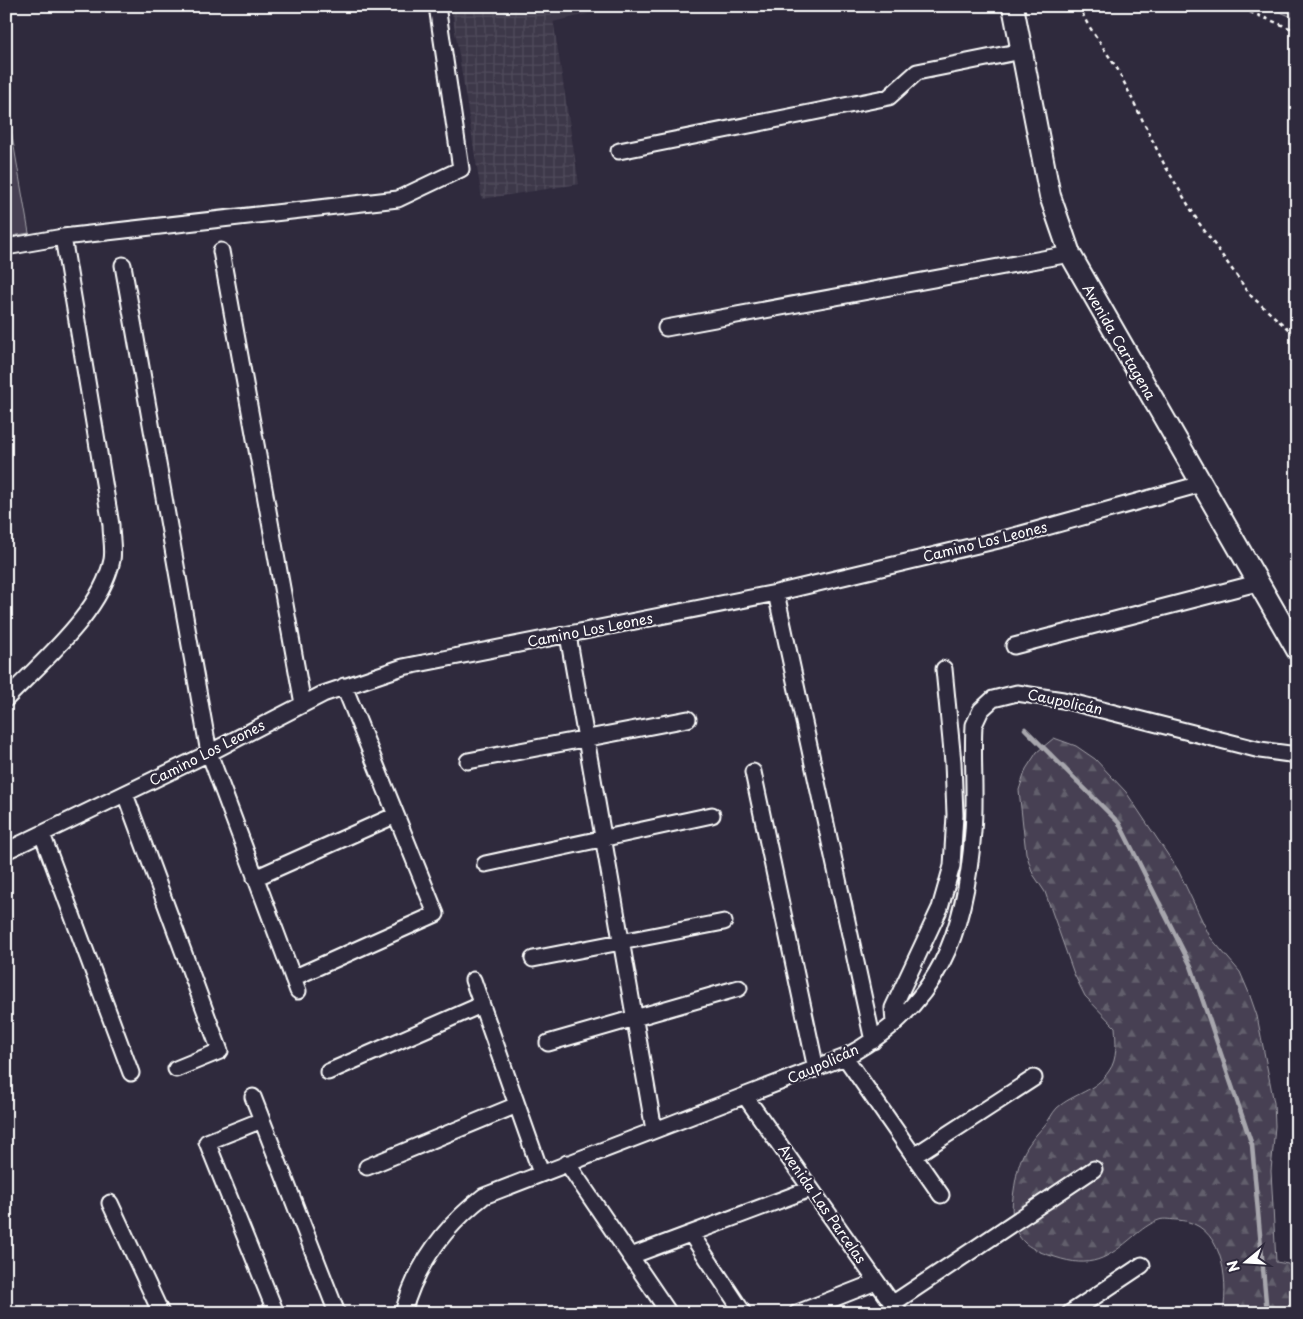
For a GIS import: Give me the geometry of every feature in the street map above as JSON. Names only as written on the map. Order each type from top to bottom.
[{"type":"main road","name":"Avenida Cartagena","points":[[1013,6],[1050,196],[1070,254],[1297,650]]},
{"type":"street","points":[[6,247],[63,237],[398,199],[461,169],[436,6]]},
{"type":"street","points":[[619,151],[889,97],[917,72],[1022,51]]},
{"type":"street","points":[[6,699],[81,620],[105,585],[112,558],[111,526],[63,237]]},
{"type":"street","points":[[221,251],[303,704]]},
{"type":"street","points":[[666,328],[1070,254]]},
{"type":"street","points":[[124,266],[209,753],[295,985],[436,914],[344,686]]},
{"type":"street","name":"Camino Los Leones","points":[[6,851],[209,753],[303,704],[344,686],[403,667],[776,593],[1007,538],[1201,484]]},
{"type":"street","points":[[1014,646],[1257,583]]},
{"type":"street","points":[[776,593],[873,1040]]},
{"type":"street","points":[[568,635],[654,1130]]},
{"type":"street","points":[[894,1024],[893,1008],[940,908],[952,866],[955,815],[953,762],[944,669]]},
{"type":"street","name":"Caupolicán","points":[[402,1311],[420,1270],[441,1237],[454,1222],[484,1196],[845,1057],[873,1040],[894,1024],[932,981],[950,948],[962,914],[973,830],[974,725],[981,710],[993,699],[1017,693],[1063,700],[1260,750],[1297,755]]},
{"type":"street","points":[[468,761],[688,719]]},
{"type":"street","points":[[753,772],[816,1069]]},
{"type":"street","points":[[125,794],[220,1051],[176,1069]]},
{"type":"street","points":[[255,878],[396,815]]},
{"type":"street","points":[[485,864],[712,815]]},
{"type":"street","points":[[42,834],[131,1073]]},
{"type":"street","points":[[533,959],[724,922]]},
{"type":"street","points":[[473,980],[541,1173]]},
{"type":"street","points":[[548,1043],[739,988]]},
{"type":"street","points":[[328,1072],[481,1005]]},
{"type":"street","points":[[845,1057],[941,1195]]},
{"type":"street","points":[[914,1156],[1034,1078]]},
{"type":"street","name":"Avenida Las Parcelas","points":[[745,1096],[895,1308]]},
{"type":"street","points":[[253,1097],[337,1313]]},
{"type":"street","points":[[367,1167],[517,1105]]},
{"type":"street","points":[[262,1120],[207,1142],[276,1313]]},
{"type":"street","points":[[567,1163],[670,1313]]},
{"type":"street","points":[[895,1308],[1094,1169]]},
{"type":"street","points":[[631,1256],[810,1188]]},
{"type":"street","points":[[110,1203],[161,1313]]},
{"type":"street","points":[[691,1234],[742,1311]]},
{"type":"street","points":[[1070,1313],[1142,1265]]},
{"type":"street","points":[[797,1313],[876,1282]]},
{"type":"path","points":[[1079,6],[1087,23],[1122,78],[1164,164],[1194,217],[1251,296],[1297,337]]},
{"type":"path","points":[[1235,6],[1297,31]]},
{"type":"shaded area","points":[[451,6],[551,6],[579,184],[482,199]]},
{"type":"shaded area","points":[[551,6],[623,6],[553,22]]},
{"type":"green space","points":[[1247,6],[1297,6],[1297,19],[1273,9]]},
{"type":"green space","points":[[6,101],[29,233],[6,237]]},
{"type":"green space","points":[[1054,738],[1076,746],[1095,759],[1126,792],[1178,870],[1210,937],[1240,972],[1249,993],[1257,1016],[1274,1103],[1275,1126],[1271,1171],[1276,1262],[1288,1264],[1297,1280],[1297,1313],[1223,1313],[1225,1284],[1219,1254],[1213,1241],[1193,1223],[1178,1220],[1159,1220],[1146,1227],[1107,1256],[1089,1262],[1068,1260],[1043,1253],[1025,1243],[1017,1233],[1012,1209],[1021,1158],[1057,1108],[1091,1088],[1103,1078],[1112,1066],[1116,1050],[1115,1027],[1085,996],[1074,974],[1045,892],[1033,874],[1026,853],[1019,790],[1026,769],[1037,752]]},
{"type":"waterway","points":[[1025,729],[1119,823],[1191,966],[1252,1145],[1267,1313]]}]
